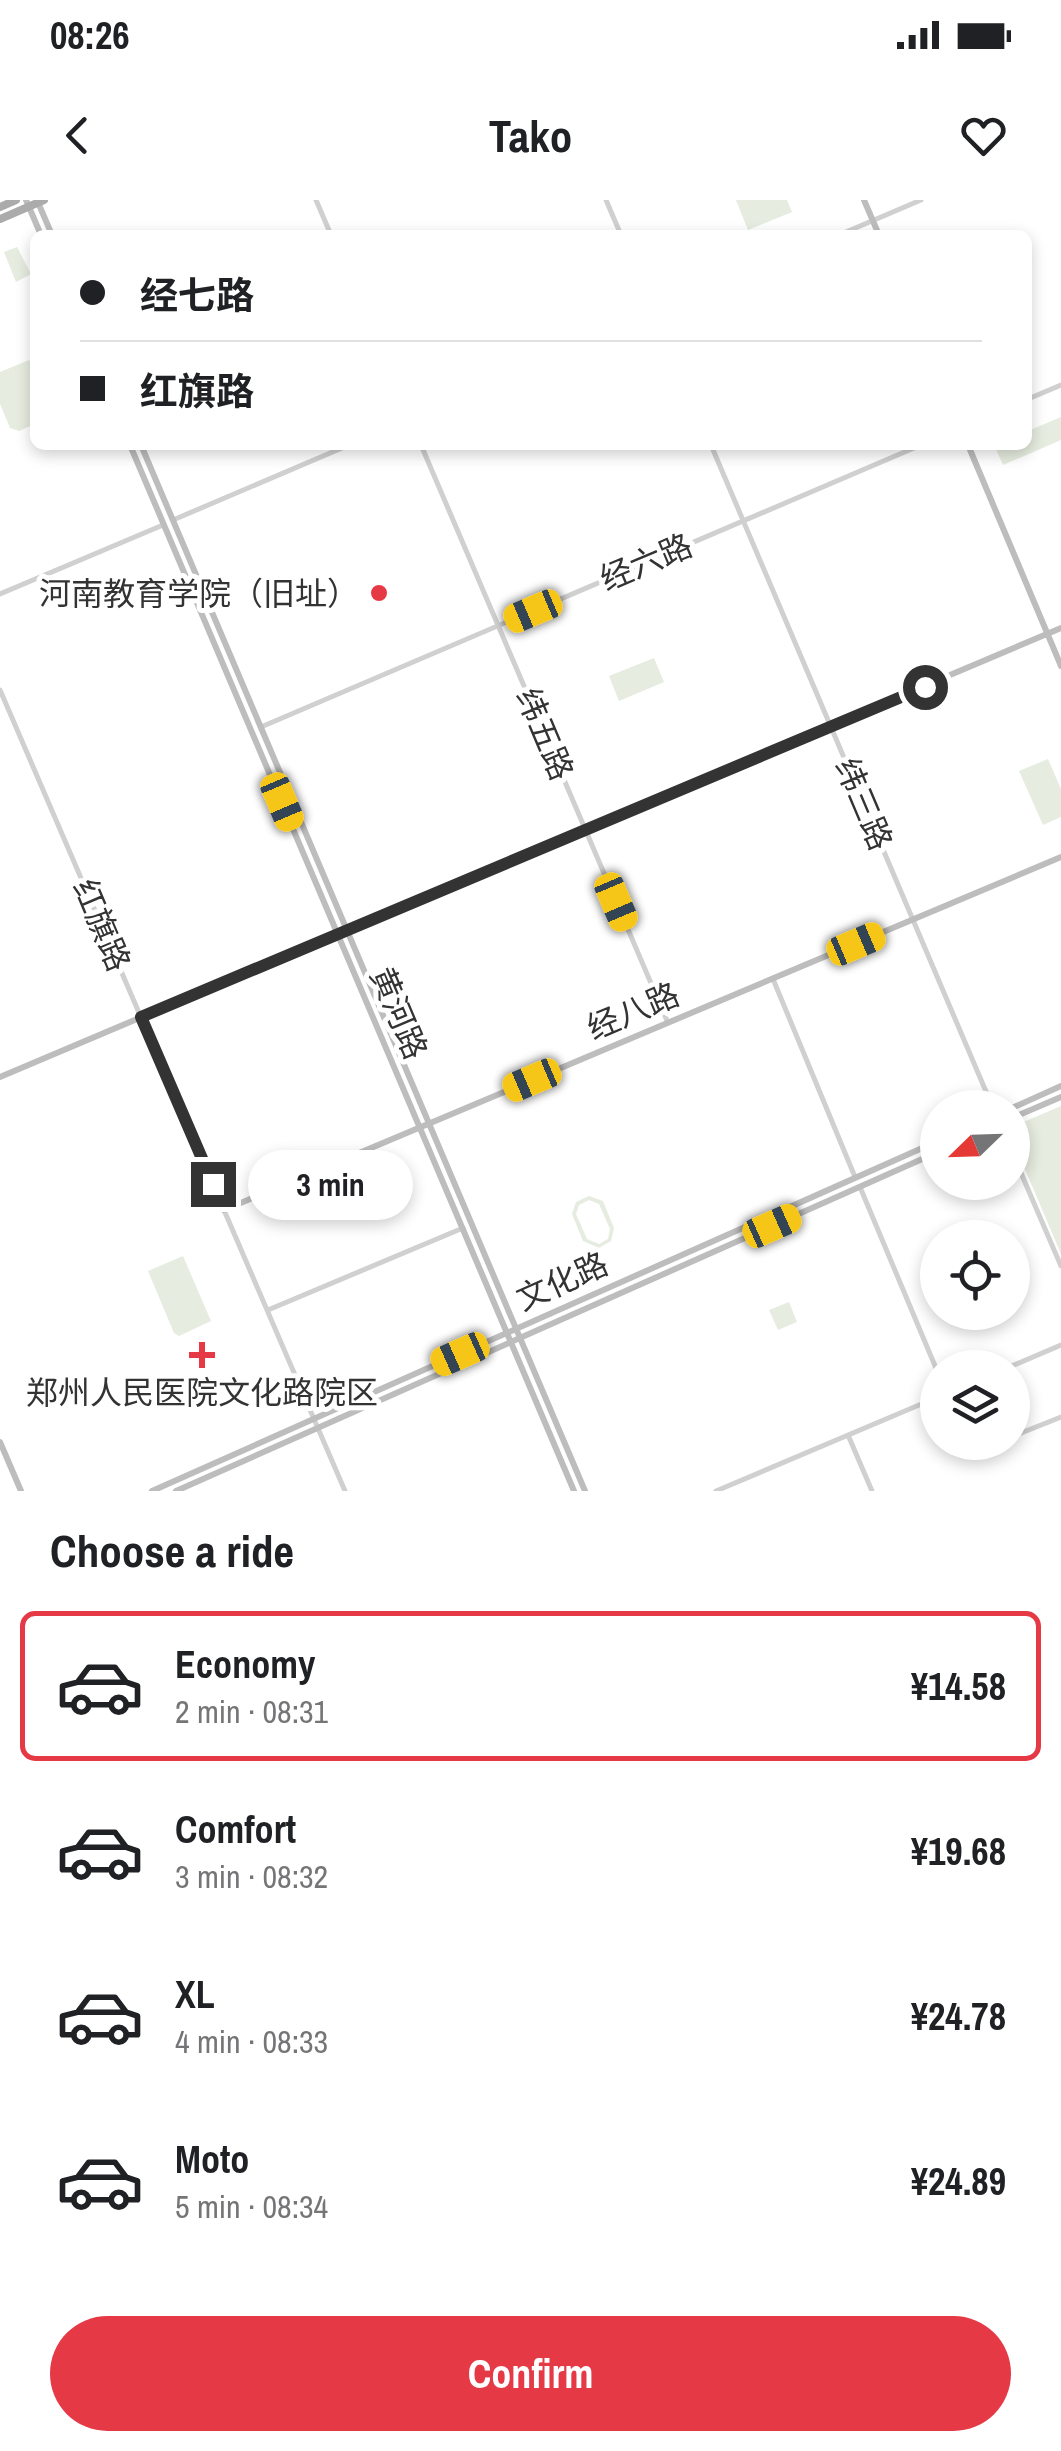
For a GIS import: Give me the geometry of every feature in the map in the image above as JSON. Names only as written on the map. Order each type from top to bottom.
[{"type":"main road","points":[[0,207],[16,200]]},
{"type":"main road","points":[[864,200],[876,230]]},
{"type":"main road","points":[[0,219],[35,202]]},
{"type":"main road","points":[[35,202],[40,230]]},
{"type":"main road","points":[[35,202],[49,230]]},
{"type":"main road","name":"黄河路","points":[[132,450],[574,1491]]},
{"type":"main road","name":"黄河路","points":[[143,450],[585,1491]]},
{"type":"main road","points":[[970,450],[1061,666]]},
{"type":"main road","points":[[0,1077],[1061,628]]},
{"type":"main road","name":"经八路","points":[[224,1210],[1061,857]]},
{"type":"main road","points":[[1030,1100],[1061,1086]]},
{"type":"main road","points":[[1030,1110],[1061,1097]]},
{"type":"main road","name":"文化路","points":[[152,1491],[920,1149]]},
{"type":"main road","name":"文化路","points":[[176,1491],[920,1160]]},
{"type":"main road","points":[[0,1442],[21,1491]]},
{"type":"street","points":[[316,200],[329,230]]},
{"type":"street","points":[[606,200],[619,230]]},
{"type":"street","points":[[851,230],[920,200]]},
{"type":"street","points":[[1032,398],[1061,385]]},
{"type":"street","points":[[0,594],[337,450]]},
{"type":"street","name":"纬五路","points":[[423,450],[668,1023]]},
{"type":"street","name":"纬三路","points":[[713,450],[985,1090]]},
{"type":"street","name":"经六路","points":[[262,727],[909,450]]},
{"type":"street","name":"红旗路","points":[[0,690],[345,1491]]},
{"type":"street","points":[[773,979],[928,1350]]},
{"type":"street","points":[[1030,1194],[1061,1266]]},
{"type":"street","points":[[268,1310],[464,1228]]},
{"type":"street","points":[[1030,1358],[1061,1344]]},
{"type":"street","points":[[716,1491],[920,1405]]},
{"type":"street","points":[[1030,1430],[1061,1417]]},
{"type":"street","points":[[848,1435],[872,1491]]},
{"type":"shaded area","points":[[736,200],[787,200],[792,212],[748,230]]},
{"type":"shaded area","points":[[17,247],[30,275],[16,282],[4,252]]},
{"type":"shaded area","points":[[30,362],[30,426],[19,431],[10,428],[0,404],[0,372]]},
{"type":"shaded area","points":[[1061,417],[1061,440],[1003,465],[996,450],[1032,450],[1032,429]]},
{"type":"shaded area","points":[[654,658],[664,682],[619,701],[609,676]]},
{"type":"shaded area","points":[[1048,759],[1061,789],[1061,817],[1043,825],[1019,771]]},
{"type":"shaded area","points":[[1061,1106],[1061,1254],[1030,1181],[1030,1119]]},
{"type":"shaded area","points":[[589,1196],[603,1201],[614,1228],[611,1241],[599,1248],[583,1241],[572,1214],[576,1202]],"holes":[[[589,1200],[599,1204],[610,1229],[608,1239],[599,1244],[587,1239],[576,1214],[579,1205]]]},
{"type":"shaded area","points":[[183,1256],[211,1321],[179,1336],[174,1333],[148,1271]]},
{"type":"shaded area","points":[[789,1302],[797,1322],[778,1330],[769,1310]]},
{"type":"place","name":"河南教育学院（旧址）","points":[[379,593]]},
{"type":"place","name":"郑州人民医院文化路院区","points":[[202,1355]]},
{"type":"route","points":[[213,1184],[141,1017],[925,687]]}]
